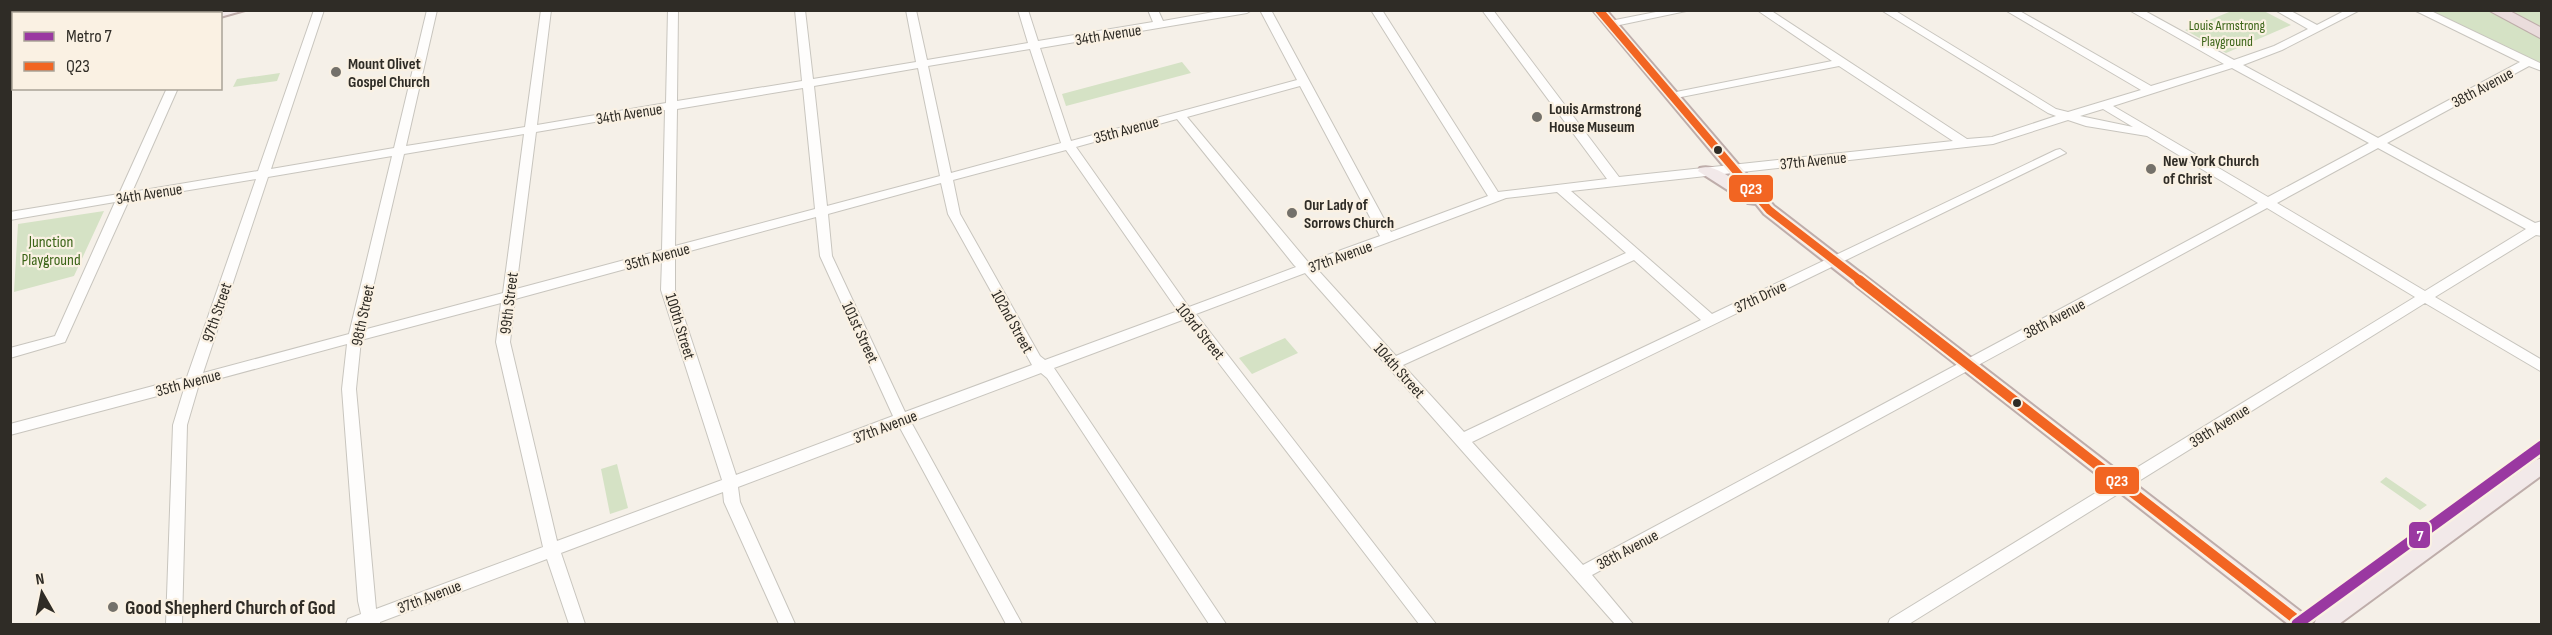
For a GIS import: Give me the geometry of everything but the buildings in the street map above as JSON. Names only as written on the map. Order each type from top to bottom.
[{"type":"highway","points":[[2495,10],[2541,34]]},
{"type":"highway","points":[[2508,10],[2541,29]]},
{"type":"main road","points":[[10,20],[11,10]]},
{"type":"main road","points":[[222,13],[239,10]]},
{"type":"main road","points":[[1599,10],[1769,210]]},
{"type":"main road","points":[[1705,171],[1718,176],[1769,210],[2302,624]]},
{"type":"main road","points":[[2325,624],[2541,465]]},
{"type":"street","name":"97th Street","points":[[174,624],[180,424],[319,10]]},
{"type":"street","name":"98th Street","points":[[371,621],[366,601],[349,389],[356,337],[432,10]]},
{"type":"street","name":"99th Street","points":[[546,10],[503,342],[552,549],[577,624]]},
{"type":"street","name":"100th Street","points":[[673,10],[668,290],[728,472],[732,502],[787,624]]},
{"type":"street","name":"101st Street","points":[[800,10],[826,256],[903,420],[1014,624]]},
{"type":"street","name":"102nd Street","points":[[911,10],[954,214],[1035,360],[1052,374],[1218,624]]},
{"type":"street","name":"103rd Street","points":[[1023,10],[1067,144],[1188,313],[1428,624]]},
{"type":"street","name":"34th Avenue","points":[[10,216],[127,193],[1033,43],[1208,10]]},
{"type":"street","name":"34th Avenue","points":[[1157,18],[1247,10]]},
{"type":"street","points":[[1265,10],[1388,238]]},
{"type":"street","points":[[1376,10],[1495,197]]},
{"type":"street","points":[[1487,10],[1615,181]]},
{"type":"street","points":[[1610,24],[1686,10]]},
{"type":"street","points":[[1762,10],[1965,143]]},
{"type":"street","points":[[1886,10],[2049,110],[2069,117],[2153,134]]},
{"type":"street","points":[[2010,10],[2151,91]]},
{"type":"street","points":[[2134,10],[2375,143],[2539,228]]},
{"type":"street","points":[[2280,10],[2317,29]]},
{"type":"street","name":"37th Avenue","points":[[354,624],[371,621],[552,549],[1504,194],[1965,143],[2007,136],[2233,65],[2355,10]]},
{"type":"street","points":[[2419,10],[2541,68]]},
{"type":"street","points":[[1671,96],[1840,62]]},
{"type":"street","name":"38th Avenue","points":[[1580,574],[2528,62]]},
{"type":"street","name":"35th Avenue","points":[[10,430],[1303,82]]},
{"type":"street","points":[[10,353],[60,339],[172,90]]},
{"type":"street","points":[[2104,105],[2541,367]]},
{"type":"street","name":"104th Street","points":[[1179,114],[1292,253],[1316,275],[1625,624]]},
{"type":"street","name":"37th Drive","points":[[1462,440],[2060,153]]},
{"type":"street","points":[[1558,187],[1710,320]]},
{"type":"street","name":"34th Avenue","points":[[10,208],[127,193]]},
{"type":"street","name":"39th Avenue","points":[[1896,624],[2539,228]]},
{"type":"street","points":[[1394,363],[1634,255]]},
{"type":"green space","name":"Louis Armstrong Playground","points":[[2234,10],[2264,11],[2291,25],[2226,53],[2185,30]]},
{"type":"green space","points":[[2428,11],[2541,11],[2541,64]]},
{"type":"green space","points":[[1182,62],[1191,73],[1066,106],[1062,94]]},
{"type":"green space","points":[[280,73],[277,81],[233,87],[237,79]]},
{"type":"green space","name":"Junction Playground","points":[[104,211],[74,276],[14,292],[18,224]]},
{"type":"green space","points":[[1285,338],[1298,353],[1252,374],[1239,358]]},
{"type":"green space","points":[[617,464],[628,508],[610,514],[601,469]]},
{"type":"green space","points":[[2386,477],[2427,505],[2420,510],[2380,482]]},
{"type":"metro line","name":"7","points":[[2297,624],[2542,446]]},
{"type":"transit line","name":"Q23","points":[[1599,10],[1769,210],[2302,624]]},
{"type":"place","name":"Mount Olivet Gospel Church","points":[[336,72]]},
{"type":"place","name":"Louis Armstrong House Museum","points":[[1537,117]]},
{"type":"place","name":"New York Church of Christ","points":[[2151,169]]},
{"type":"place","name":"Our Lady of Sorrows Church","points":[[1292,213]]},
{"type":"place","name":"Good Shepherd Church of God","points":[[113,607]]}]
